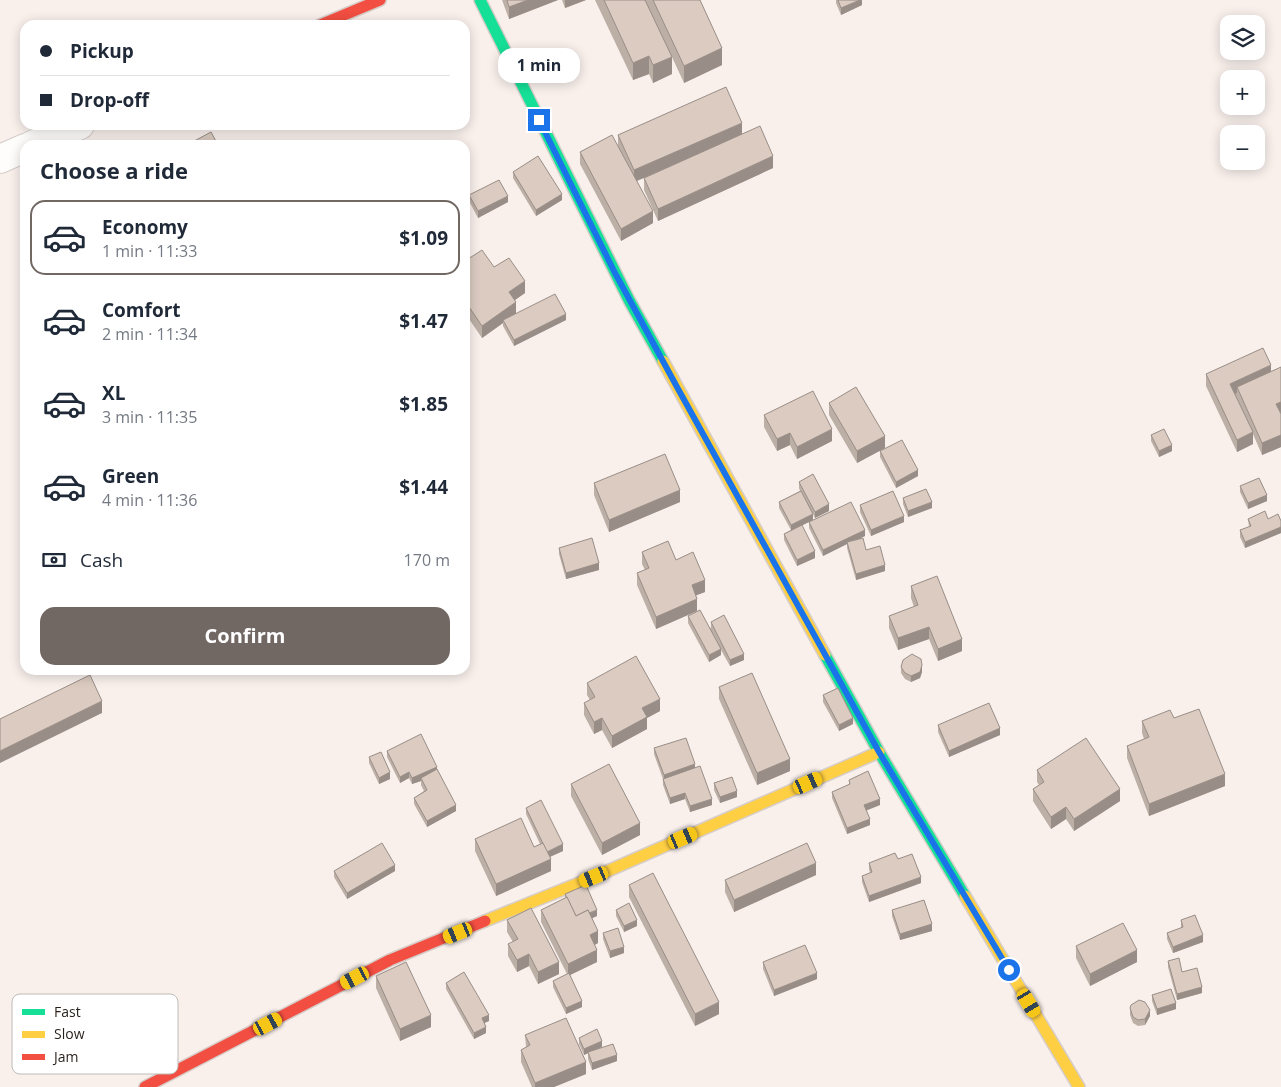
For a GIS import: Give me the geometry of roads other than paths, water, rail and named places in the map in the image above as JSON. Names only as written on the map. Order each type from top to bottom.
[{"type":"street","points":[[332,20],[380,0]]},
{"type":"street","points":[[480,0],[622,287],[879,752],[1079,1087]]},
{"type":"street","points":[[44,140],[68,130]]},
{"type":"street","points":[[0,158],[20,150]]},
{"type":"street","points":[[178,1070],[390,960],[594,877],[879,752]]},
{"type":"street","points":[[145,1087],[170,1074]]}]
